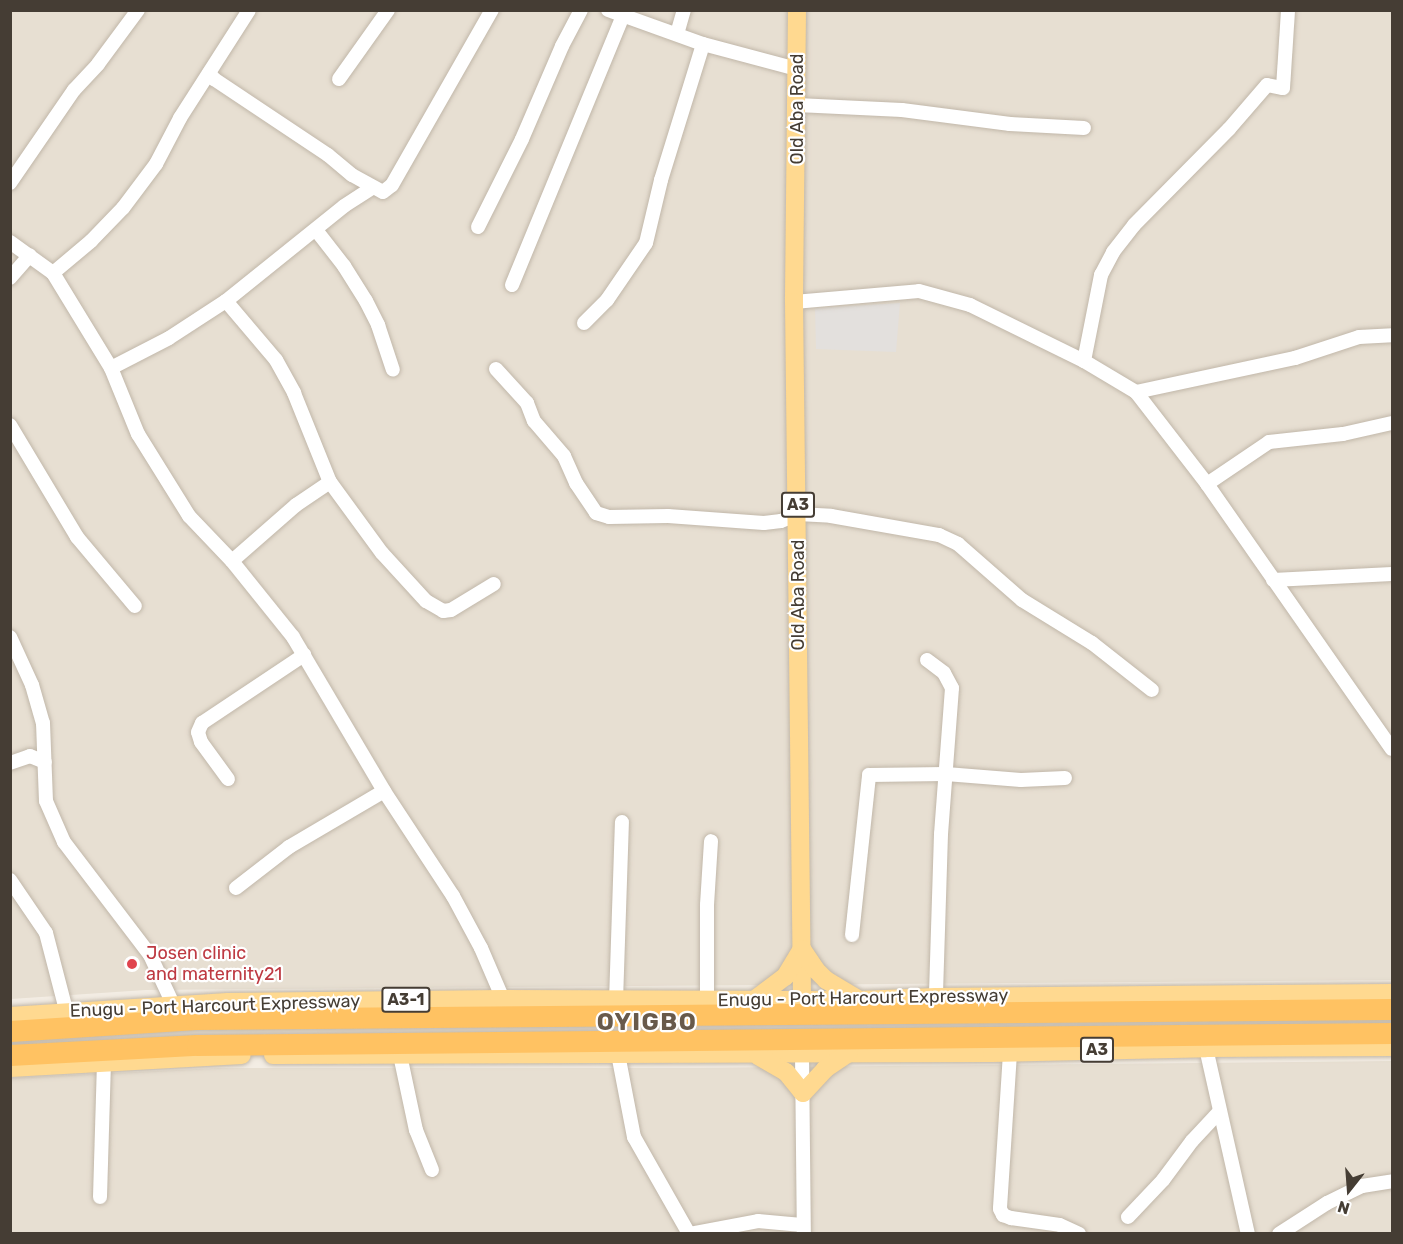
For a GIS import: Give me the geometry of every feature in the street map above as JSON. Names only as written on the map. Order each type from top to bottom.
[{"type":"highway","name":"Enugu - Port Harcourt Expressway","points":[[10,1031],[297,1010],[1392,1008]]},
{"type":"highway","points":[[10,1055],[197,1045],[1392,1033]]},
{"type":"main road","name":"Old Aba Road","points":[[797,10],[794,302],[802,1000]]},
{"type":"main road","points":[[753,1000],[785,977],[802,949],[826,980],[859,1000]]},
{"type":"main road","name":"Enugu - Port Harcourt Expressway","points":[[10,1016],[66,1010],[173,1004],[297,1010],[503,999],[859,1000],[936,997],[1392,993]]},
{"type":"main road","name":"A3","points":[[802,1054],[1392,1047]]},
{"type":"main road","points":[[754,1054],[786,1072],[803,1094],[825,1069],[849,1053]]},
{"type":"main road","points":[[10,1068],[104,1060],[234,1055],[802,1054]]},
{"type":"street","points":[[10,183],[74,90],[98,64],[138,10]]},
{"type":"street","points":[[53,273],[91,241],[123,208],[156,164],[180,118],[249,10]]},
{"type":"street","points":[[339,79],[388,10]]},
{"type":"street","points":[[209,73],[214,79],[372,188],[383,192],[392,185],[492,10]]},
{"type":"street","points":[[478,227],[581,10]]},
{"type":"street","points":[[608,10],[702,44],[797,69]]},
{"type":"street","points":[[677,34],[684,10]]},
{"type":"street","points":[[1084,361],[1101,275],[1113,252],[1134,225],[1229,129],[1267,85],[1282,88],[1288,10]]},
{"type":"street","points":[[512,285],[623,16]]},
{"type":"street","points":[[584,322],[607,300],[646,243],[661,180],[702,44]]},
{"type":"street","points":[[797,105],[902,110],[1010,124],[1084,128]]},
{"type":"street","points":[[111,368],[169,338],[226,301],[344,206],[372,188]]},
{"type":"street","points":[[316,230],[344,266],[366,302],[378,325],[393,370]]},
{"type":"street","points":[[10,242],[53,273],[111,368],[138,434],[189,516],[232,561],[304,655],[384,791],[453,896],[481,948],[503,999]]},
{"type":"street","points":[[10,278],[30,255]]},
{"type":"street","points":[[794,302],[918,291],[970,305],[1084,361],[1136,392],[1207,484],[1392,750]]},
{"type":"street","points":[[226,301],[276,360],[294,393],[330,482],[382,553],[426,601],[443,611],[451,610],[494,584]]},
{"type":"street","points":[[1136,392],[1296,358],[1359,337],[1392,334]]},
{"type":"street","points":[[495,369],[527,403],[534,422],[564,456],[576,483],[596,513],[609,517],[668,516],[764,523],[781,521],[798,514],[831,516],[939,535],[958,544],[1022,600],[1092,643],[1152,690]]},
{"type":"street","points":[[1207,484],[1269,442],[1343,434],[1392,423]]},
{"type":"street","points":[[10,425],[77,537],[135,606]]},
{"type":"street","points":[[232,561],[296,505],[330,482]]},
{"type":"street","points":[[1273,580],[1392,574]]},
{"type":"street","points":[[10,637],[33,685],[43,723],[46,801],[64,842],[150,955],[173,1004]]},
{"type":"street","points":[[228,779],[201,742],[198,732],[202,723],[304,655]]},
{"type":"street","points":[[927,660],[944,673],[952,688],[940,845],[936,997]]},
{"type":"street","points":[[11,762],[30,756],[45,762]]},
{"type":"street","points":[[852,936],[868,774],[946,774],[1020,780],[1065,778]]},
{"type":"street","points":[[236,888],[289,847],[384,791]]},
{"type":"street","points":[[616,1001],[622,822]]},
{"type":"street","points":[[707,999],[707,906],[711,841]]},
{"type":"street","points":[[10,880],[46,933],[66,1010]]},
{"type":"street","points":[[1206,1048],[1248,1233]]},
{"type":"street","points":[[1011,1053],[1000,1209],[1003,1215],[1011,1218],[1059,1226],[1079,1233]]},
{"type":"street","points":[[618,1054],[634,1137],[689,1233],[758,1221],[803,1229],[802,1054]]},
{"type":"street","points":[[400,1055],[416,1130],[432,1170]]},
{"type":"street","points":[[100,1197],[104,1060]]},
{"type":"street","points":[[1128,1216],[1163,1180],[1192,1141],[1219,1112]]},
{"type":"street","points":[[1279,1233],[1328,1203],[1362,1186],[1392,1181]]},
{"type":"shaded area","points":[[11,11],[1392,11],[1392,980],[146,990],[11,999]]},
{"type":"shaded area","points":[[900,303],[896,352],[816,349],[815,308]]},
{"type":"shaded area","points":[[1392,1061],[1392,1233],[11,1234],[11,1078],[218,1068],[699,1068]]},
{"type":"place","name":"Josen clinic and maternity21","points":[[132,964]]},
{"type":"district","name":"OYIGBO","points":[[647,1023]]}]
